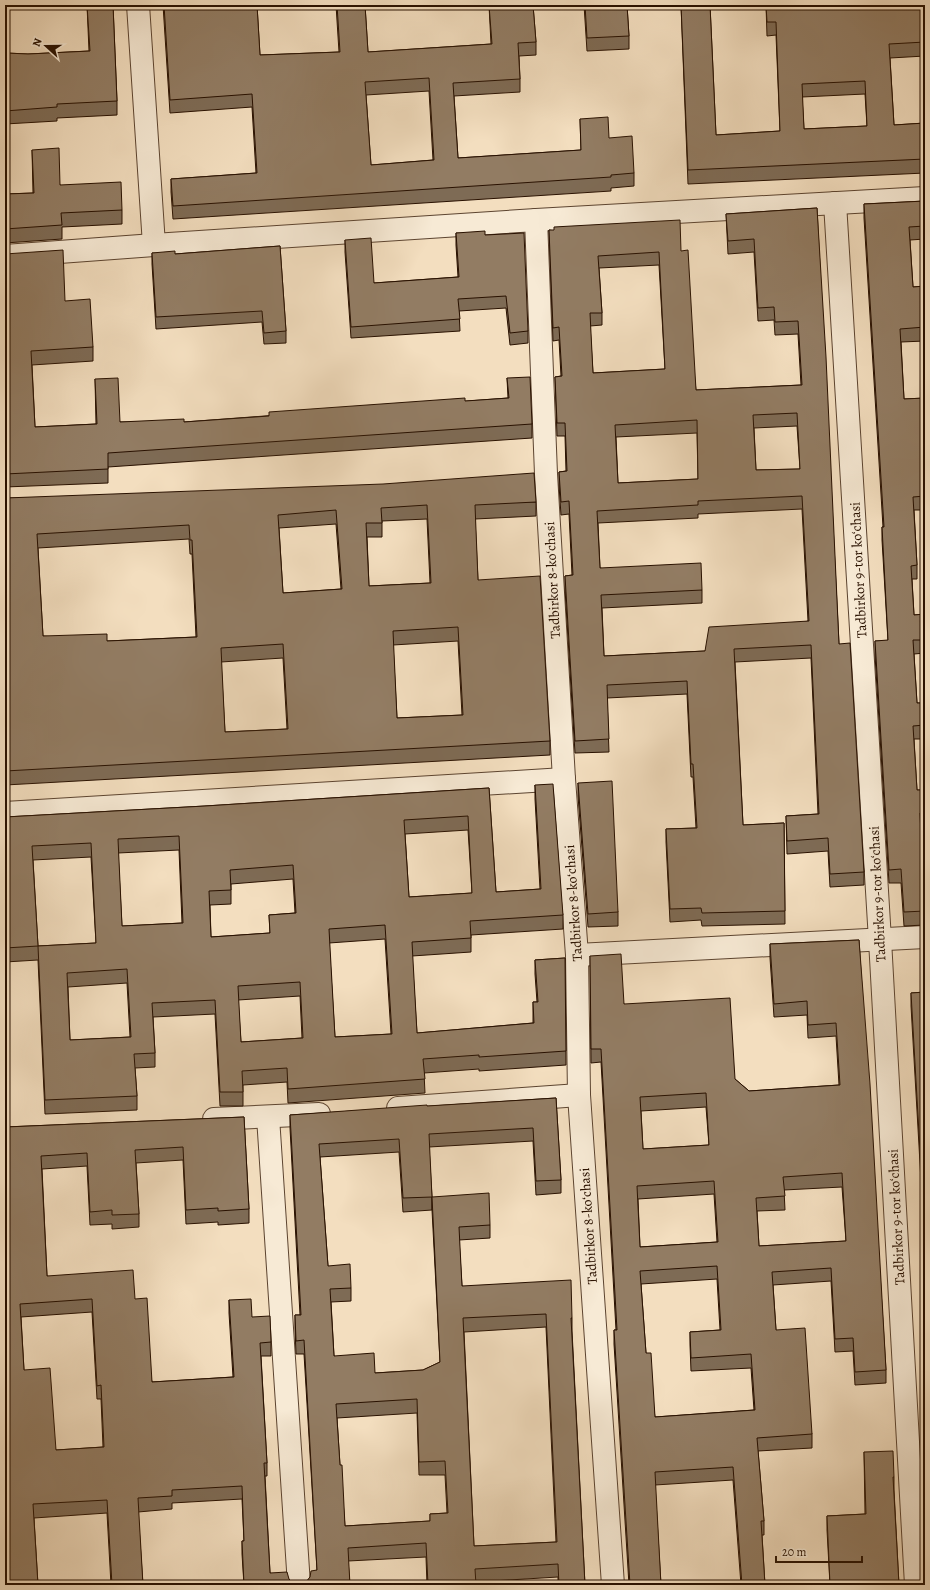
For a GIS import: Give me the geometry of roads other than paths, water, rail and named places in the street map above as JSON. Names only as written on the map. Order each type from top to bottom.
[{"type":"street","points":[[138,5],[154,244]]},
{"type":"street","points":[[5,256],[154,244],[536,220],[925,198]]},
{"type":"street","name":"Tadbirkor 9-tor koʻchasi","points":[[835,203],[880,940],[916,1585]]},
{"type":"street","name":"Tadbirkor 8-koʻchasi","points":[[536,220],[546,474],[564,779],[577,955],[579,1095],[613,1585]]},
{"type":"street","points":[[523,476],[546,474]]},
{"type":"street","points":[[5,813],[564,779]]},
{"type":"street","points":[[577,955],[925,937]]},
{"type":"street","points":[[380,1109],[579,1095]]},
{"type":"street","points":[[196,1120],[340,1112]]},
{"type":"street","points":[[268,1117],[299,1585]]}]
